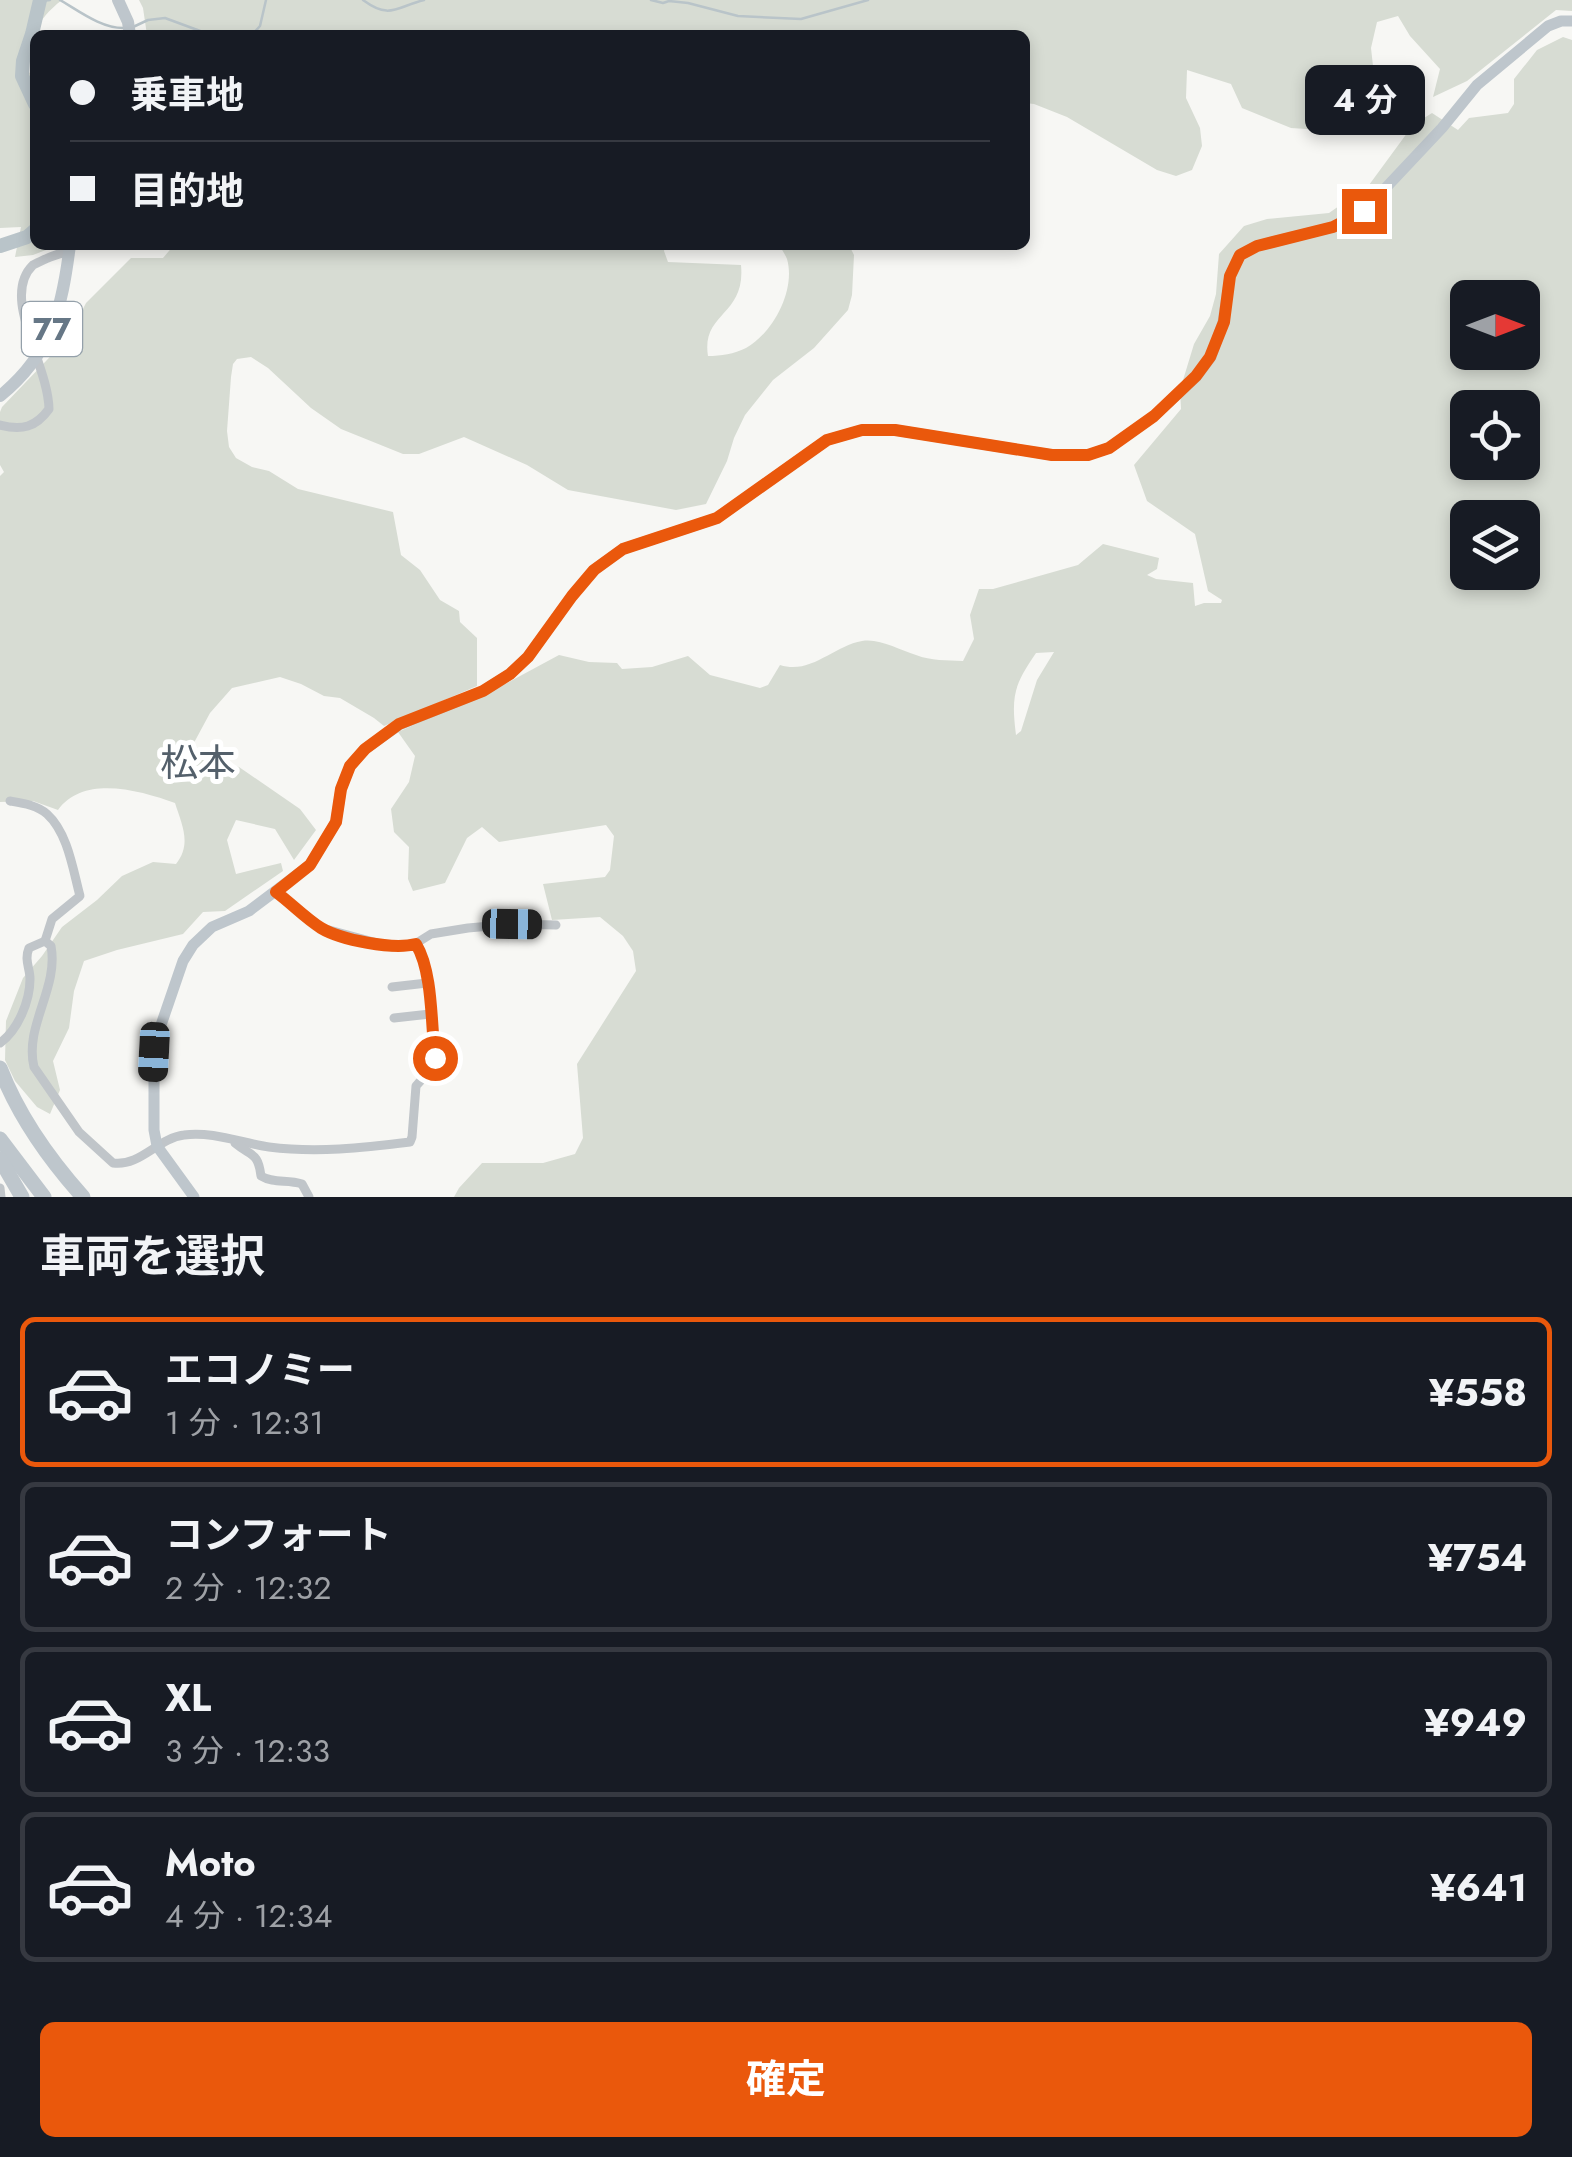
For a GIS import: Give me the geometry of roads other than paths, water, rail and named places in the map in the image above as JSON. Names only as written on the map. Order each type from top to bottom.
[{"type":"highway","points":[[0,1068],[32,1130],[83,1197]]},
{"type":"highway","points":[[0,1095],[42,1159],[74,1197]]},
{"type":"highway","points":[[0,1138],[44,1197]]},
{"type":"highway","points":[[0,1158],[22,1197]]},
{"type":"main road","points":[[118,0],[129,30]]},
{"type":"main road","name":"77","points":[[0,396],[34,362],[55,322],[65,287],[69,250]]},
{"type":"street","points":[[194,1197],[157,1146],[154,1130],[154,1052],[183,960],[212,928],[249,911],[310,865],[336,822],[341,789],[350,766],[365,749],[399,724],[483,691],[510,674],[528,657],[594,570],[623,549],[717,518],[827,440],[862,430],[895,430],[1052,455],[1088,455],[1109,448],[1154,416],[1210,357],[1224,322],[1230,276],[1240,255],[1257,246],[1333,227],[1364,211],[1442,128],[1476,85],[1548,26],[1572,21]]},
{"type":"street","points":[[12,281],[21,271],[65,250]]},
{"type":"street","points":[[0,424],[23,427],[40,422],[49,409],[45,386],[11,314]]},
{"type":"street","points":[[2,1042],[11,1034],[28,998],[28,948],[44,941],[52,919],[80,896],[65,844],[50,816],[10,801]]},
{"type":"street","points":[[276,892],[322,928],[392,947],[468,928],[556,925]]},
{"type":"street","points":[[44,941],[51,946],[51,978],[32,1038],[31,1056],[39,1077],[79,1132],[113,1163],[120,1164],[183,1135],[313,1151],[410,1142],[416,1086],[435,1058],[427,983],[416,944]]},
{"type":"street","points":[[392,987],[427,983]]},
{"type":"street","points":[[394,1018],[430,1014]]},
{"type":"street","points":[[233,1141],[254,1154],[261,1176],[271,1182],[287,1179],[302,1184],[309,1197]]},
{"type":"street","points":[[0,1188],[1,1197]]},
{"type":"waterway","points":[[33,30],[40,0]]},
{"type":"waterway","points":[[41,1],[50,0]]},
{"type":"waterway","points":[[60,0],[99,22],[125,28]]},
{"type":"waterway","points":[[256,30],[266,0]]},
{"type":"waterway","points":[[363,0],[387,11],[424,0]]},
{"type":"waterway","points":[[651,0],[688,3],[738,16],[801,19],[868,0]]},
{"type":"waterway","points":[[133,27],[165,18],[197,30]]},
{"type":"waterway","points":[[30,40],[22,76],[30,93]]},
{"type":"waterway","points":[[0,246],[30,234]]},
{"type":"district","name":"松本","points":[[198,762]]}]
